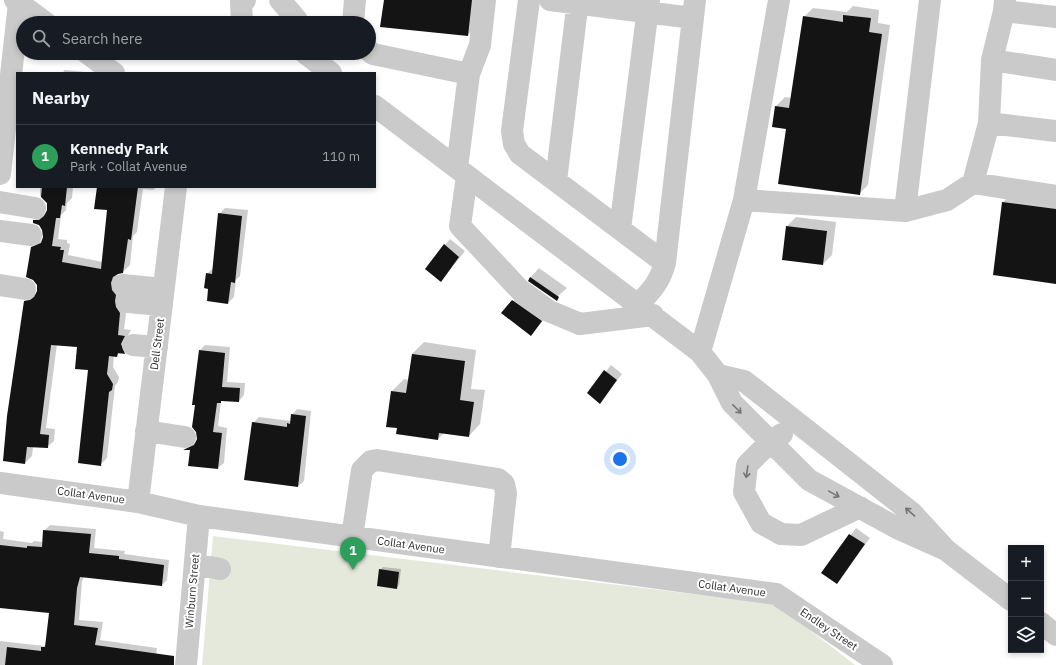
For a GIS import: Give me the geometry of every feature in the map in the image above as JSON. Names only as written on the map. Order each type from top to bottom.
[{"type":"street","points":[[280,0],[293,16]]},
{"type":"street","points":[[354,16],[355,0]]},
{"type":"street","points":[[485,0],[480,45],[469,74],[460,226],[520,290],[549,311],[580,324],[646,309]]},
{"type":"street","points":[[529,0],[512,131],[514,144],[520,154],[665,263]]},
{"type":"street","points":[[550,0],[694,9],[665,263],[662,275],[646,309]]},
{"type":"street","points":[[700,352],[744,200],[779,0]]},
{"type":"street","points":[[905,211],[930,0]]},
{"type":"street","points":[[242,1],[242,16]]},
{"type":"street","points":[[17,2],[36,16]]},
{"type":"street","points":[[16,16],[17,2]]},
{"type":"street","points":[[556,181],[577,2]]},
{"type":"street","points":[[973,184],[989,124],[992,60],[1005,5],[1056,17]]},
{"type":"street","points":[[620,229],[648,6]]},
{"type":"street","points":[[6,168],[14,84],[16,29]]},
{"type":"street","points":[[376,55],[469,74]]},
{"type":"street","points":[[96,60],[113,72]]},
{"type":"street","points":[[314,60],[331,72]]},
{"type":"street","points":[[992,60],[1056,70]]},
{"type":"street","points":[[376,107],[646,309],[700,352],[718,375],[732,403],[809,480],[899,529],[946,550]]},
{"type":"street","points":[[989,124],[1056,131]]},
{"type":"street","points":[[744,200],[905,211],[947,200],[973,184],[1056,196]]},
{"type":"street","name":"Dell Street","points":[[138,502],[176,188]]},
{"type":"street","points":[[0,202],[35,208]]},
{"type":"street","points":[[0,232],[31,242],[0,242]]},
{"type":"street","points":[[0,285],[25,289]]},
{"type":"street","points":[[125,293],[163,297]]},
{"type":"street","points":[[133,344],[156,347]]},
{"type":"street","points":[[718,375],[744,381],[912,513],[946,550],[1008,598]]},
{"type":"street","points":[[798,424],[770,442],[747,465],[744,492],[761,523],[781,534],[802,535],[860,507]]},
{"type":"street","points":[[146,431],[185,437]]},
{"type":"street","points":[[352,537],[362,470],[371,461],[377,460],[498,479],[504,484],[506,493],[499,557]]},
{"type":"street","name":"Collat Avenue","points":[[0,483],[138,502],[199,516],[776,594]]},
{"type":"street","name":"Winburn Street","points":[[186,665],[199,516]]},
{"type":"street","points":[[195,564],[220,569]]},
{"type":"street","name":"Endley Street","points":[[776,594],[882,665]]},
{"type":"street","points":[[1044,625],[1056,635]]},
{"type":"shaded area","points":[[213,536],[776,604],[855,665],[202,665]]},
{"type":"building","points":[[384,0],[472,0],[468,36],[380,27]]},
{"type":"building","points":[[843,15],[871,18],[869,32],[882,34],[860,195],[778,184],[786,129],[772,127],[775,106],[789,108],[803,16],[843,22]]},
{"type":"building","points":[[42,188],[67,188],[65,206],[62,205],[60,218],[56,218],[52,246],[61,247],[60,250],[64,250],[62,262],[101,269],[107,210],[94,209],[97,188],[138,188],[131,240],[128,239],[123,273],[113,277],[111,283],[112,290],[116,295],[116,307],[120,313],[118,335],[125,336],[121,344],[125,354],[118,353],[117,357],[109,356],[107,374],[113,384],[112,390],[109,392],[101,466],[78,463],[88,370],[75,369],[77,347],[51,345],[40,434],[49,435],[48,448],[27,447],[25,464],[3,461],[7,416],[24,301],[30,300],[34,297],[37,291],[37,285],[33,280],[26,277],[31,247],[41,243],[43,237],[42,230],[39,225],[33,223],[33,220],[39,220],[44,216],[47,210],[47,203],[41,197]]},
{"type":"building","points":[[1002,202],[1056,209],[1056,284],[993,275]]},
{"type":"building","points":[[218,213],[242,216],[235,283],[231,282],[228,304],[207,301],[208,289],[204,288],[206,273],[212,274]]},
{"type":"building","points":[[786,226],[827,231],[823,265],[782,260]]},
{"type":"building","points":[[444,244],[459,257],[441,282],[425,269]]},
{"type":"building","points":[[530,277],[559,297],[557,301],[528,281]]},
{"type":"building","points":[[512,300],[542,321],[531,336],[501,313]]},
{"type":"building","points":[[199,350],[225,353],[222,387],[240,388],[239,402],[221,401],[221,403],[217,403],[213,432],[222,433],[218,469],[188,466],[190,450],[183,450],[194,445],[197,439],[196,432],[192,427],[195,405],[192,405]]},
{"type":"building","points":[[412,354],[465,361],[460,400],[474,402],[469,437],[439,433],[438,440],[396,434],[397,428],[386,427],[391,391],[406,393]]},
{"type":"building","points":[[604,370],[617,380],[600,404],[587,393]]},
{"type":"building","points":[[291,414],[306,416],[298,487],[244,480],[252,422],[287,427],[287,423],[290,424]]},
{"type":"building","points":[[43,530],[91,534],[89,553],[119,556],[119,559],[164,565],[162,586],[80,577],[77,588],[74,625],[98,628],[95,645],[174,656],[174,665],[5,665],[7,647],[41,651],[41,647],[45,647],[49,613],[0,608],[0,545],[27,548],[27,546],[42,547]]},
{"type":"building","points":[[849,534],[865,544],[837,584],[821,573]]},
{"type":"building","points":[[379,569],[399,572],[397,589],[377,586]]},
{"type":"place","name":"Kennedy Park","points":[[353,570]]}]
